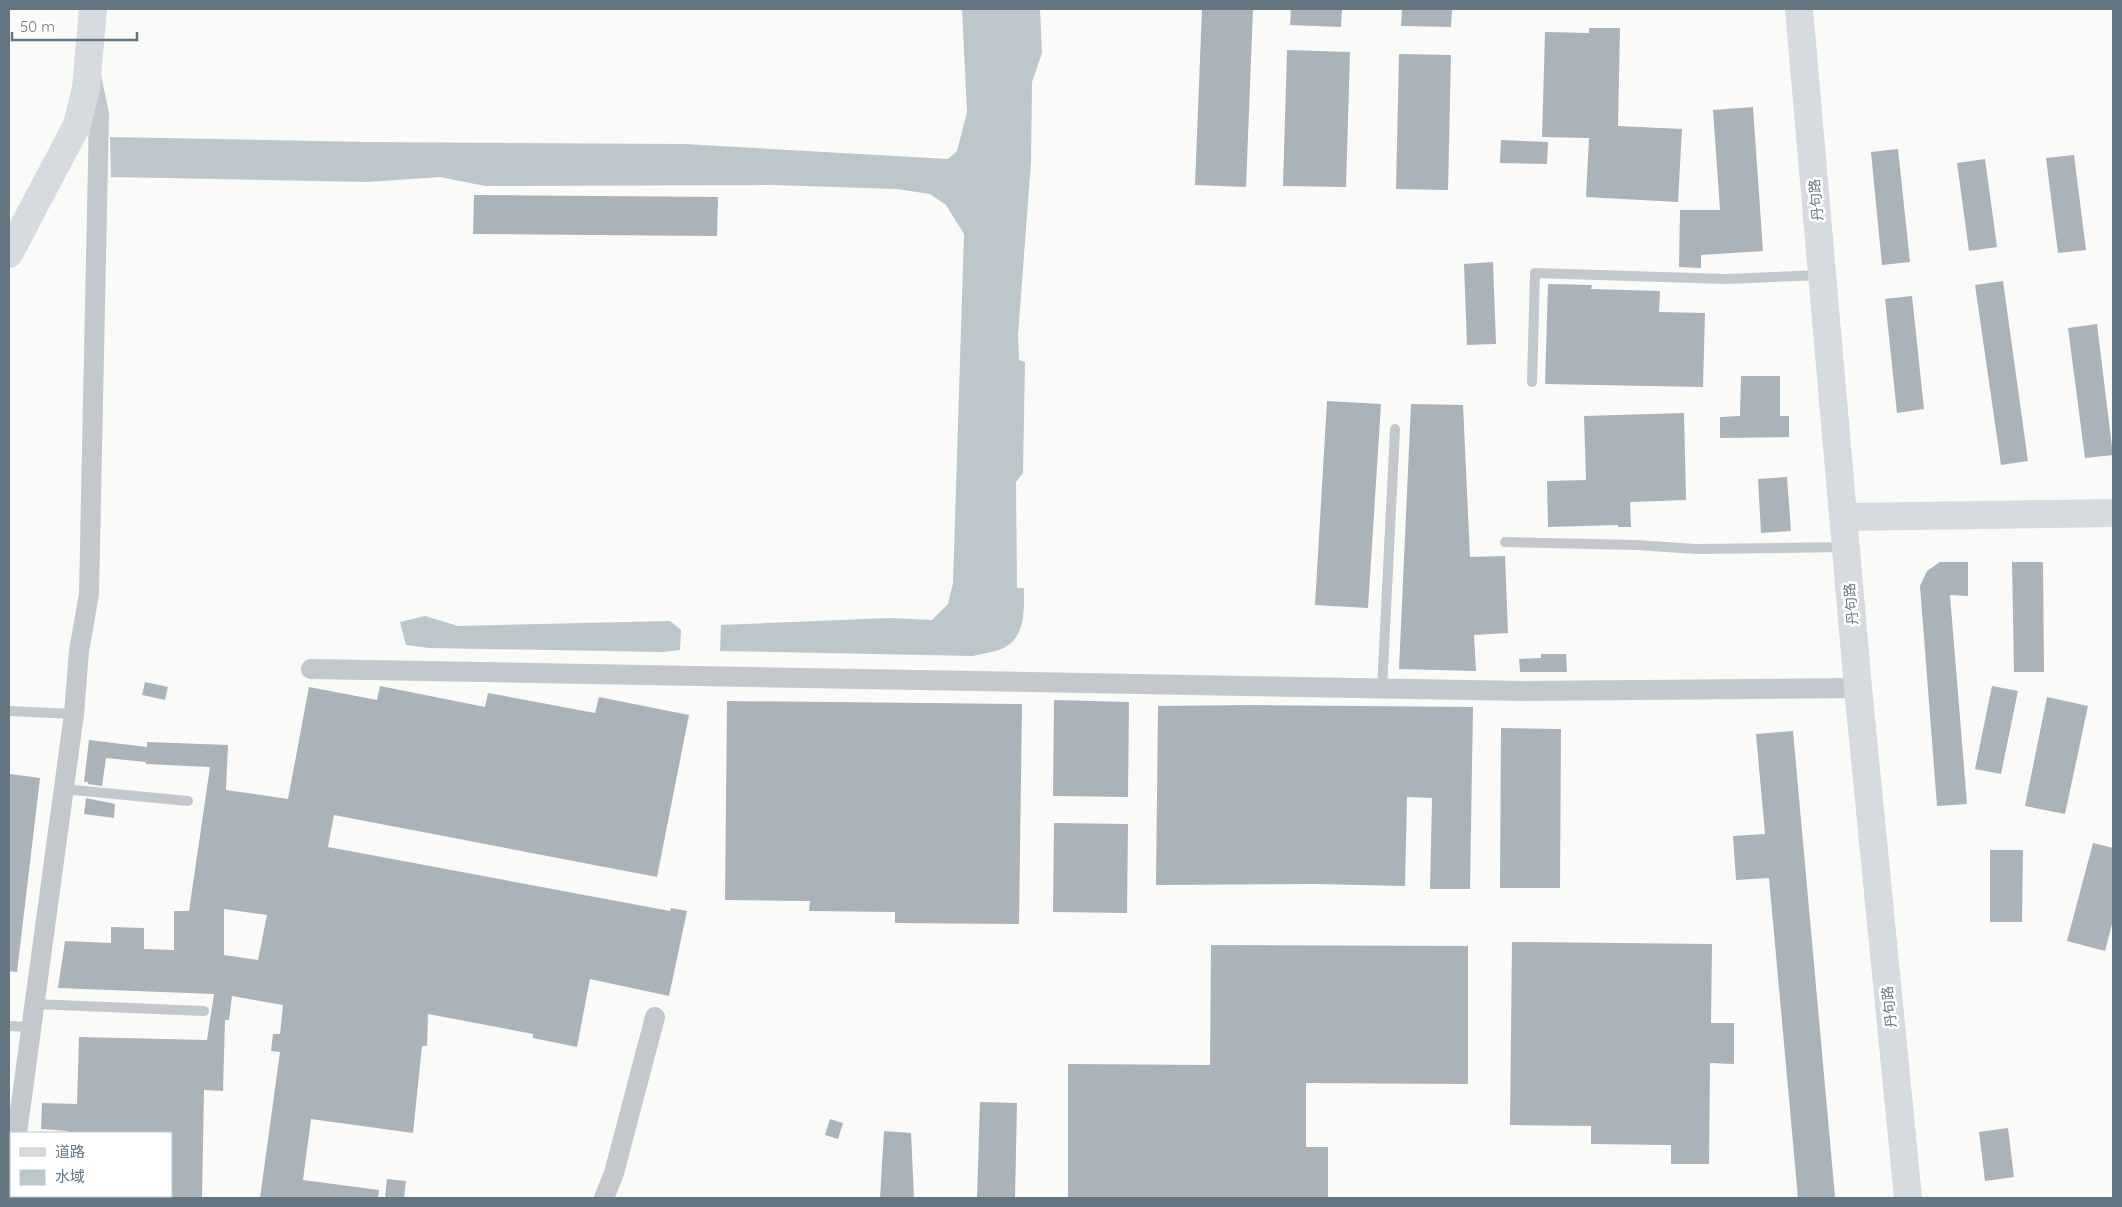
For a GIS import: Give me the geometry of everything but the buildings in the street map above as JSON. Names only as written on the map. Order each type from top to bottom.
[{"type":"street","points":[[9,254],[77,125],[86,88],[93,9]]},
{"type":"street","name":"丹句路","points":[[1799,9],[1858,688],[1908,1198]]},
{"type":"street","points":[[17,1132],[74,714],[79,652],[89,594],[99,114],[88,64]]},
{"type":"street","points":[[1844,517],[2113,513]]},
{"type":"street","points":[[310,669],[1534,691],[1858,688]]},
{"type":"street","points":[[604,1198],[614,1173],[655,1017]]},
{"type":"lane","points":[[1532,382],[1535,273],[1726,279],[1822,276]]},
{"type":"lane","points":[[1382,689],[1395,429]]},
{"type":"lane","points":[[1505,542],[1636,545],[1696,549],[1847,547]]},
{"type":"lane","points":[[9,711],[74,714]]},
{"type":"lane","points":[[64,789],[188,801]]},
{"type":"lane","points":[[34,1004],[204,1011]]},
{"type":"lane","points":[[9,1026],[31,1027]]},
{"type":"water","points":[[962,9],[1040,9],[1042,53],[1032,82],[1031,162],[1018,335],[1019,360],[1025,362],[1023,473],[1016,482],[1017,588],[1024,588],[1024,612],[1018,635],[1013,641],[1000,650],[973,656],[720,651],[721,625],[889,618],[932,620],[948,604],[953,583],[964,234],[946,205],[930,194],[897,189],[773,185],[485,186],[440,177],[367,182],[111,177],[110,137],[367,142],[684,144],[948,159],[957,151],[967,112]]},
{"type":"water","points":[[425,616],[458,626],[670,621],[681,630],[680,650],[663,652],[429,648],[406,645],[400,622]]}]
